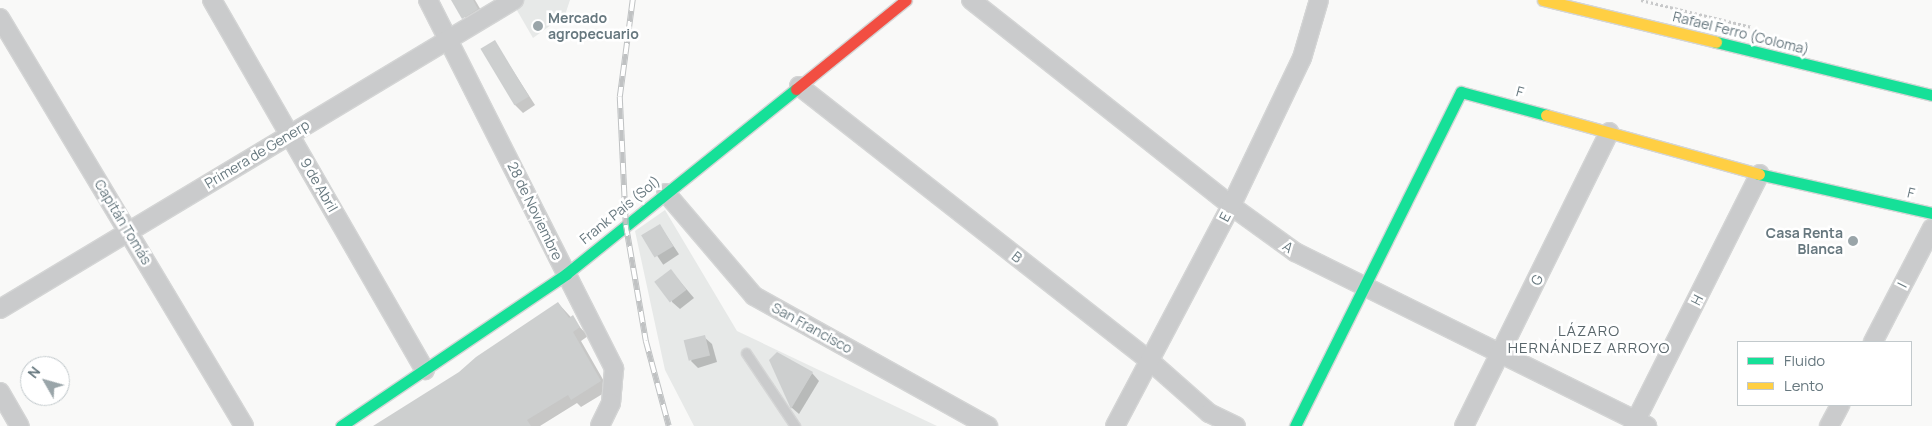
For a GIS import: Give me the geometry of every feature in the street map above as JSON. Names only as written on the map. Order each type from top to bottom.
[{"type":"street","name":"9 de Abril","points":[[212,0],[425,370]]},
{"type":"street","name":"28 de Noviembre","points":[[428,0],[450,39],[614,369],[611,403],[600,426]]},
{"type":"street","name":"Primera de Generp","points":[[0,309],[514,0]]},
{"type":"street","name":"Frank País (Sol)","points":[[344,425],[566,274],[906,0]]},
{"type":"street","name":"A","points":[[971,0],[1231,206],[1295,252],[1639,424]]},
{"type":"street","name":"E","points":[[1115,426],[1231,206],[1302,58],[1319,0]]},
{"type":"street","name":"Rafael Ferro (Coloma)","points":[[1543,0],[1932,95]]},
{"type":"street","name":"Capitán Tomás","points":[[0,18],[244,426]]},
{"type":"street","name":"B","points":[[799,86],[1150,361],[1209,413],[1236,426]]},
{"type":"street","name":"F","points":[[1295,426],[1461,92],[1760,174],[1932,214]]},
{"type":"street","name":"G","points":[[1464,426],[1609,132]]},
{"type":"street","name":"H","points":[[1639,424],[1760,174]]},
{"type":"street","name":"San Francisco","points":[[666,193],[754,296],[988,426]]},
{"type":"street","name":"I","points":[[1873,341],[1932,228]]},
{"type":"street","points":[[0,392],[20,426]]},
{"type":"street","points":[[1829,426],[1839,406]]},
{"type":"lane","points":[[746,353],[795,426]]},
{"type":"shaded area","name":"Mercado agropecuario","points":[[511,0],[570,0],[565,15],[533,38]]},
{"type":"shaded area","points":[[665,210],[737,331],[937,426],[694,426],[665,370],[635,231]]},
{"type":"building","points":[[451,0],[473,0],[478,9],[462,19]]},
{"type":"building","points":[[495,40],[529,97],[514,105],[480,49]]},
{"type":"building","points":[[660,224],[673,246],[655,258],[641,235]]},
{"type":"building","points":[[671,269],[687,290],[670,302],[654,282]]},
{"type":"building","points":[[558,302],[569,318],[573,315],[580,327],[573,332],[601,381],[571,400],[568,395],[527,420],[531,426],[373,426],[459,372],[476,357]]},
{"type":"building","points":[[705,335],[710,355],[689,361],[684,340]]},
{"type":"building","points":[[777,352],[813,372],[791,409],[769,360]]},
{"type":"railway","points":[[633,0],[620,97],[626,225],[646,341],[669,426]]},
{"type":"traffic: fast","points":[[1716,42],[1932,95]]},
{"type":"traffic: fast","points":[[341,426],[566,274],[796,89]]},
{"type":"traffic: fast","points":[[1295,426],[1461,92],[1546,115]]},
{"type":"traffic: fast","points":[[1759,174],[1932,213]]},
{"type":"traffic: slow","points":[[1543,0],[1716,42]]},
{"type":"traffic: slow","points":[[1546,115],[1759,174]]},
{"type":"traffic: jam","points":[[796,89],[906,0]]},
{"type":"place","name":"Mercado agropecuario","points":[[538,26]]},
{"type":"place","name":"Casa Renta Blanca","points":[[1853,241]]},
{"type":"district","name":"LÁZARO HERNÁNDEZ ARROYO","points":[[1589,338]]}]
